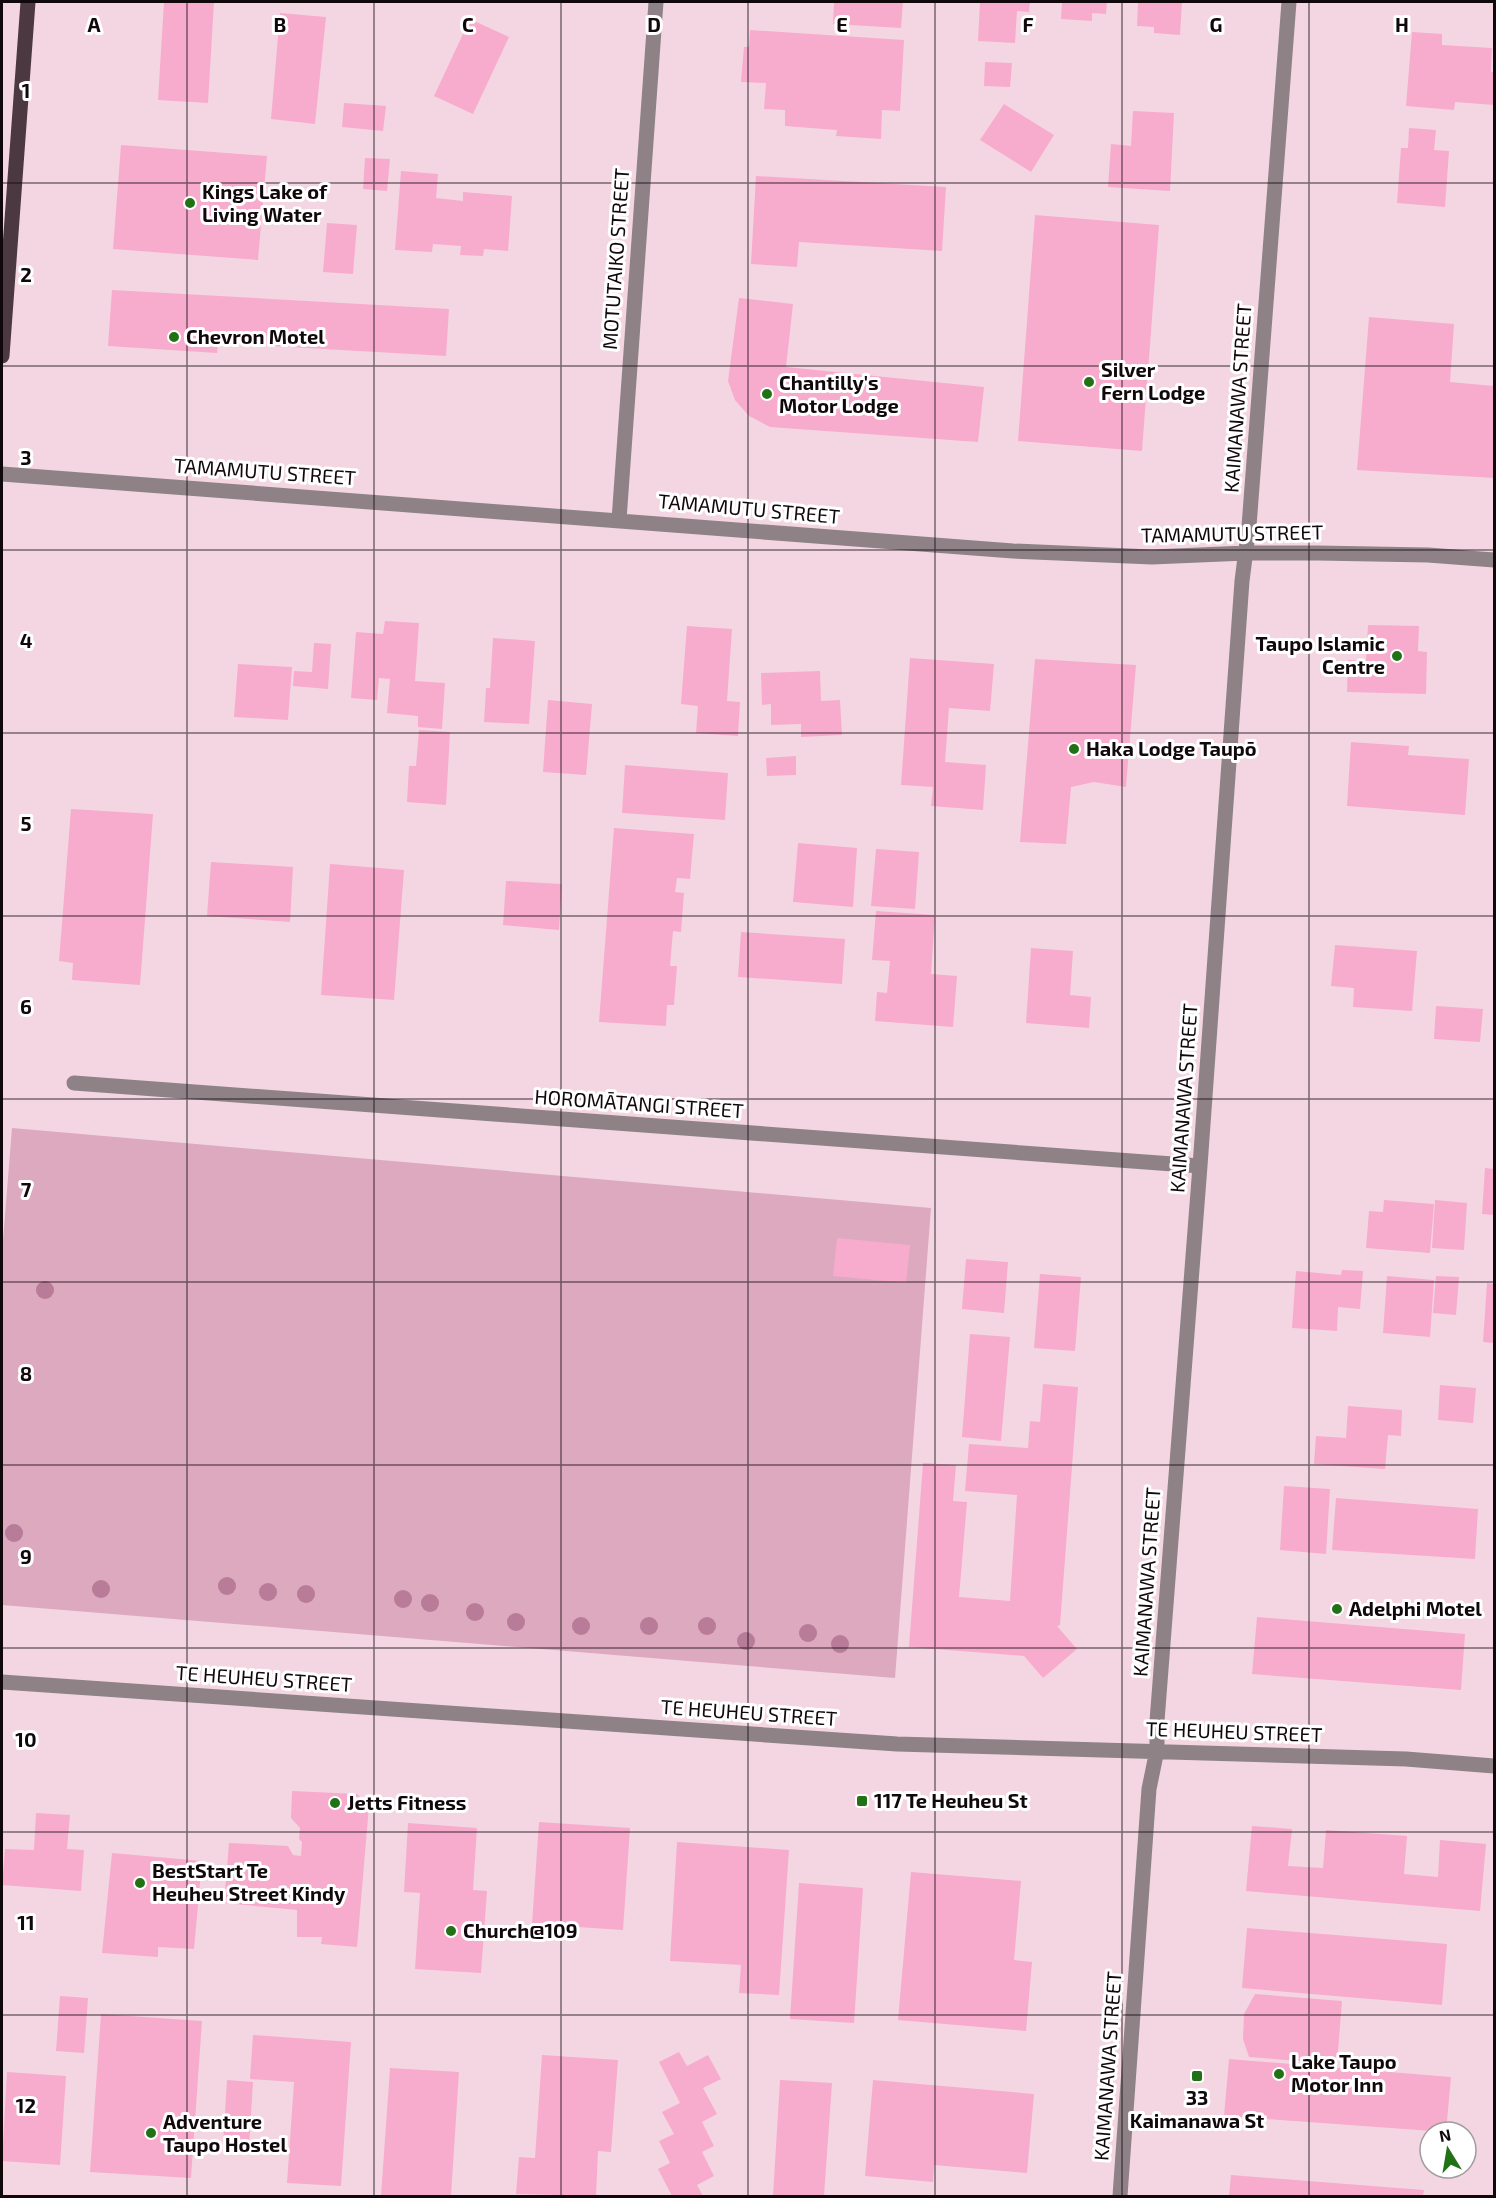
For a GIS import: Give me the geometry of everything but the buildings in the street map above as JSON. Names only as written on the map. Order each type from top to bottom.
[{"type":"main road","points":[[2,356],[28,2]]},
{"type":"street","name":"MOTUTAIKO STREET","points":[[619,520],[656,2]]},
{"type":"street","name":"KAIMANAWA STREET","points":[[1120,2196],[1149,1789],[1157,1750],[1157,1720],[1242,581],[1288,2]]},
{"type":"street","name":"TAMAMUTU STREET","points":[[2,474],[1013,551],[1152,557],[1246,552],[1428,555],[1494,560]]},
{"type":"street","name":"HOROMĀTANGI STREET","points":[[75,1083],[1200,1166]]},
{"type":"street","name":"TE HEUHEU STREET","points":[[2,1682],[897,1744],[1406,1759],[1494,1766]]},
{"type":"shaded area","points":[[12,1128],[931,1208],[895,1678],[2,1605],[2,1253]]},
{"type":"place","name":"Kings Lake of Living Water","points":[[190,203]]},
{"type":"place","name":"Chevron Motel","points":[[174,337]]},
{"type":"place","name":"Silver Fern Lodge","points":[[1089,382]]},
{"type":"place","name":"Chantilly's Motor Lodge","points":[[767,394]]},
{"type":"place","name":"Taupo Islamic Centre","points":[[1397,656]]},
{"type":"place","name":"Haka Lodge Taupō","points":[[1074,749]]},
{"type":"place","name":"Adelphi Motel","points":[[1337,1609]]},
{"type":"place","name":"117 Te Heuheu St","points":[[862,1801]]},
{"type":"place","name":"Jetts Fitness","points":[[335,1803]]},
{"type":"place","name":"BestStart Te Heuheu Street Kindy","points":[[140,1883]]},
{"type":"place","name":"Church@109","points":[[451,1931]]},
{"type":"place","name":"Lake Taupo Motor Inn","points":[[1279,2074]]},
{"type":"place","name":"33 Kaimanawa St","points":[[1197,2076]]},
{"type":"place","name":"Adventure Taupo Hostel","points":[[151,2133]]}]
